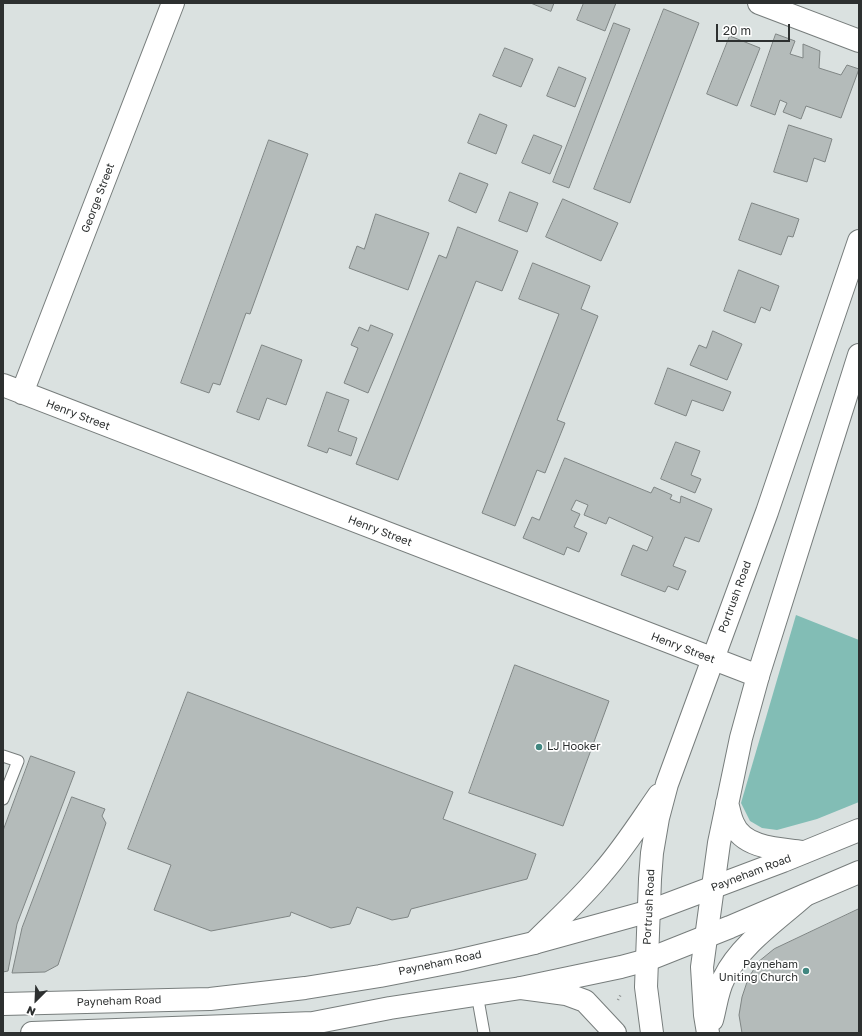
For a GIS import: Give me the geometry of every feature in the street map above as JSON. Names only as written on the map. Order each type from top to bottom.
[{"type":"main road","name":"George Street","points":[[13,389],[173,3]]},
{"type":"main road","points":[[759,3],[859,41]]},
{"type":"main road","name":"Portrush Road","points":[[652,1033],[646,987],[652,853],[658,818],[667,784],[766,512],[859,242]]},
{"type":"main road","points":[[708,1033],[705,1016],[702,967],[712,887],[727,801],[741,738],[758,676],[859,355]]},
{"type":"main road","name":"Henry Street","points":[[13,389],[758,676]]},
{"type":"main road","points":[[534,943],[603,874],[632,836],[667,784]]},
{"type":"main road","points":[[727,801],[733,824],[744,838],[759,845],[771,848],[804,852]]},
{"type":"main road","name":"Payneham Road","points":[[3,1004],[210,998],[305,988],[380,976],[457,961],[534,943],[650,911],[859,830]]},
{"type":"main road","points":[[32,1033],[240,1029],[313,1023],[390,1008],[521,988],[647,960],[706,937],[859,872]]},
{"type":"main road","points":[[708,1033],[719,990],[731,965],[747,946],[804,896]]},
{"type":"main road","points":[[521,988],[566,994],[585,1001],[615,1033]]},
{"type":"lane","points":[[3,756],[18,761],[3,799]]},
{"type":"lane","points":[[477,994],[484,1033]]},
{"type":"shaded area","points":[[796,615],[859,640],[859,802],[817,819],[777,830],[762,828],[750,821],[741,803]]},
{"type":"building","points":[[531,3],[554,3],[551,11]]},
{"type":"building","points":[[584,3],[616,3],[605,31],[577,20]]},
{"type":"building","points":[[664,9],[699,23],[630,203],[594,189]]},
{"type":"building","points":[[614,23],[630,29],[569,188],[553,182]]},
{"type":"building","points":[[776,34],[795,41],[790,54],[803,58],[803,44],[820,51],[819,68],[841,75],[847,65],[859,69],[841,118],[806,106],[801,119],[783,112],[787,103],[780,100],[775,115],[751,106]]},
{"type":"building","points":[[730,36],[760,48],[737,106],[707,94]]},
{"type":"building","points":[[505,48],[533,59],[521,87],[493,76]]},
{"type":"building","points":[[559,67],[586,78],[575,107],[547,96]]},
{"type":"building","points":[[480,114],[507,125],[496,154],[468,143]]},
{"type":"building","points":[[789,125],[832,139],[825,162],[814,158],[807,182],[774,172]]},
{"type":"building","points":[[534,135],[562,146],[550,174],[522,163]]},
{"type":"building","points":[[269,140],[308,154],[250,314],[246,313],[220,385],[213,383],[209,393],[181,383]]},
{"type":"building","points":[[460,173],[488,184],[476,213],[449,201]]},
{"type":"building","points":[[510,192],[538,203],[527,232],[499,221]]},
{"type":"building","points":[[563,199],[618,223],[601,261],[546,237]]},
{"type":"building","points":[[752,203],[799,219],[793,237],[788,236],[781,255],[739,240]]},
{"type":"building","points":[[376,214],[429,233],[408,290],[349,268],[357,246],[364,249]]},
{"type":"building","points":[[458,227],[518,251],[502,291],[476,281],[398,480],[356,464],[439,255],[446,258]]},
{"type":"building","points":[[533,263],[590,286],[581,309],[598,316],[557,420],[565,423],[545,473],[537,470],[515,526],[482,513],[559,314],[519,299]]},
{"type":"building","points":[[739,270],[779,286],[770,311],[761,307],[755,323],[724,311]]},
{"type":"building","points":[[371,325],[393,334],[368,393],[344,383],[358,348],[351,345],[359,327],[368,331]]},
{"type":"building","points":[[713,331],[742,344],[727,380],[690,365],[699,345],[706,348]]},
{"type":"building","points":[[262,345],[302,360],[286,405],[267,398],[259,420],[237,412]]},
{"type":"building","points":[[668,368],[731,392],[723,411],[692,400],[686,416],[655,404]]},
{"type":"building","points":[[327,392],[349,400],[338,431],[357,438],[351,456],[329,448],[327,453],[308,446]]},
{"type":"building","points":[[676,442],[700,451],[691,475],[701,479],[695,493],[661,479]]},
{"type":"building","points":[[565,458],[651,493],[654,487],[672,495],[670,499],[680,503],[681,496],[712,509],[699,542],[685,537],[673,566],[686,571],[678,590],[668,586],[665,592],[621,575],[633,545],[647,551],[653,537],[609,517],[606,524],[584,515],[588,505],[576,500],[571,510],[580,514],[574,527],[587,533],[579,552],[567,547],[564,555],[523,538],[532,517],[539,520]]},
{"type":"building","name":"LJ Hooker","points":[[515,665],[609,701],[563,826],[469,793]]},
{"type":"building","points":[[188,692],[453,792],[443,819],[536,854],[527,879],[411,909],[408,917],[392,920],[357,907],[350,924],[331,928],[291,912],[290,916],[211,931],[154,910],[171,865],[128,849]]},
{"type":"building","points":[[31,756],[75,772],[17,924],[8,971],[3,972],[3,831]]},
{"type":"building","points":[[72,797],[105,809],[102,816],[106,823],[58,965],[45,972],[12,973],[22,928]]},
{"type":"building","name":"Payneham Uniting Church","points":[[859,909],[859,1033],[742,1033],[739,1015],[742,997],[748,979],[758,962],[774,949]]},
{"type":"place","name":"LJ Hooker","points":[[539,747]]},
{"type":"place","name":"Payneham Uniting Church","points":[[806,971]]}]
